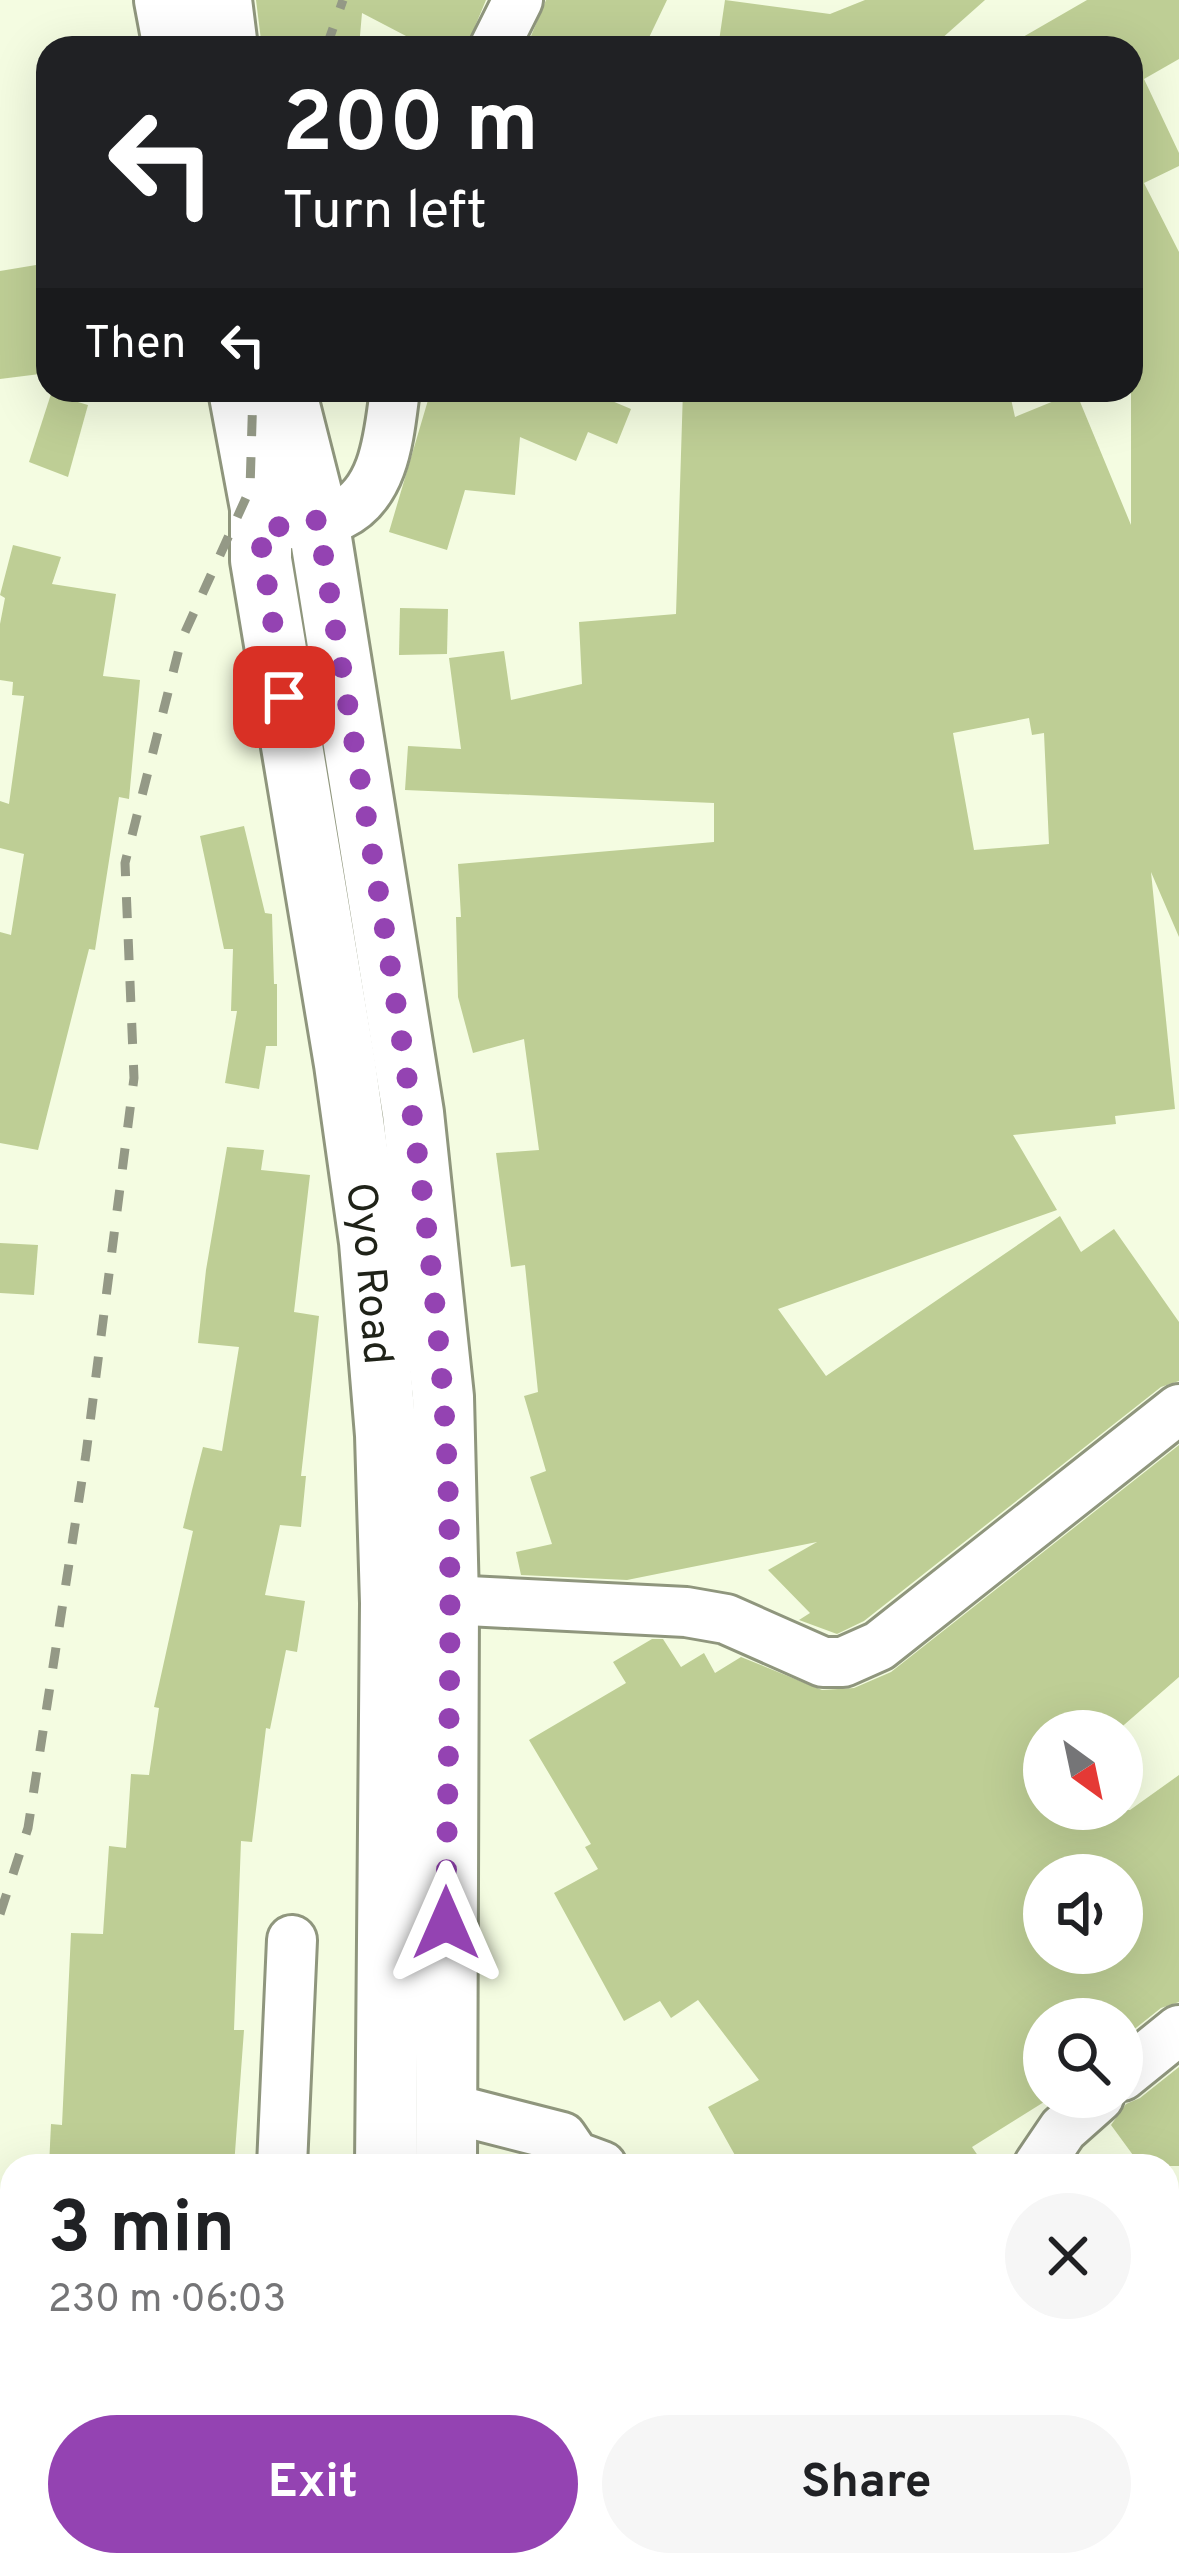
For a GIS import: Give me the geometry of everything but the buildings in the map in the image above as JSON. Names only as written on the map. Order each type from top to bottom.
[{"type":"main road","points":[[165,0],[172,36]]},
{"type":"main road","points":[[221,0],[226,36]]},
{"type":"main road","name":"Oyo Road","points":[[241,402],[370,1242],[391,1603],[386,2154]]},
{"type":"main road","name":"Oyo Road","points":[[288,402],[318,520],[413,1113],[443,1397],[448,1600],[446,2154]]},
{"type":"street","points":[[500,36],[518,0]]},
{"type":"street","points":[[259,530],[342,514],[369,488],[385,461],[393,402]]},
{"type":"street","points":[[448,1600],[706,1616],[757,1630],[823,1662],[842,1663],[879,1646],[1179,1409]]},
{"type":"street","points":[[283,2154],[292,1940]]},
{"type":"street","points":[[1143,2059],[1179,2030]]},
{"type":"street","points":[[445,2107],[562,2137],[574,2154]]},
{"type":"street","points":[[1046,2154],[1075,2118]]},
{"type":"railway","points":[[330,36],[343,0]]},
{"type":"railway","points":[[0,1914],[28,1828],[86,1454],[134,1078],[125,863],[181,641],[250,489],[253,402]]},
{"type":"route","points":[[284,697],[259,530],[318,520],[413,1113],[443,1397],[448,1600],[446,1923]]}]
